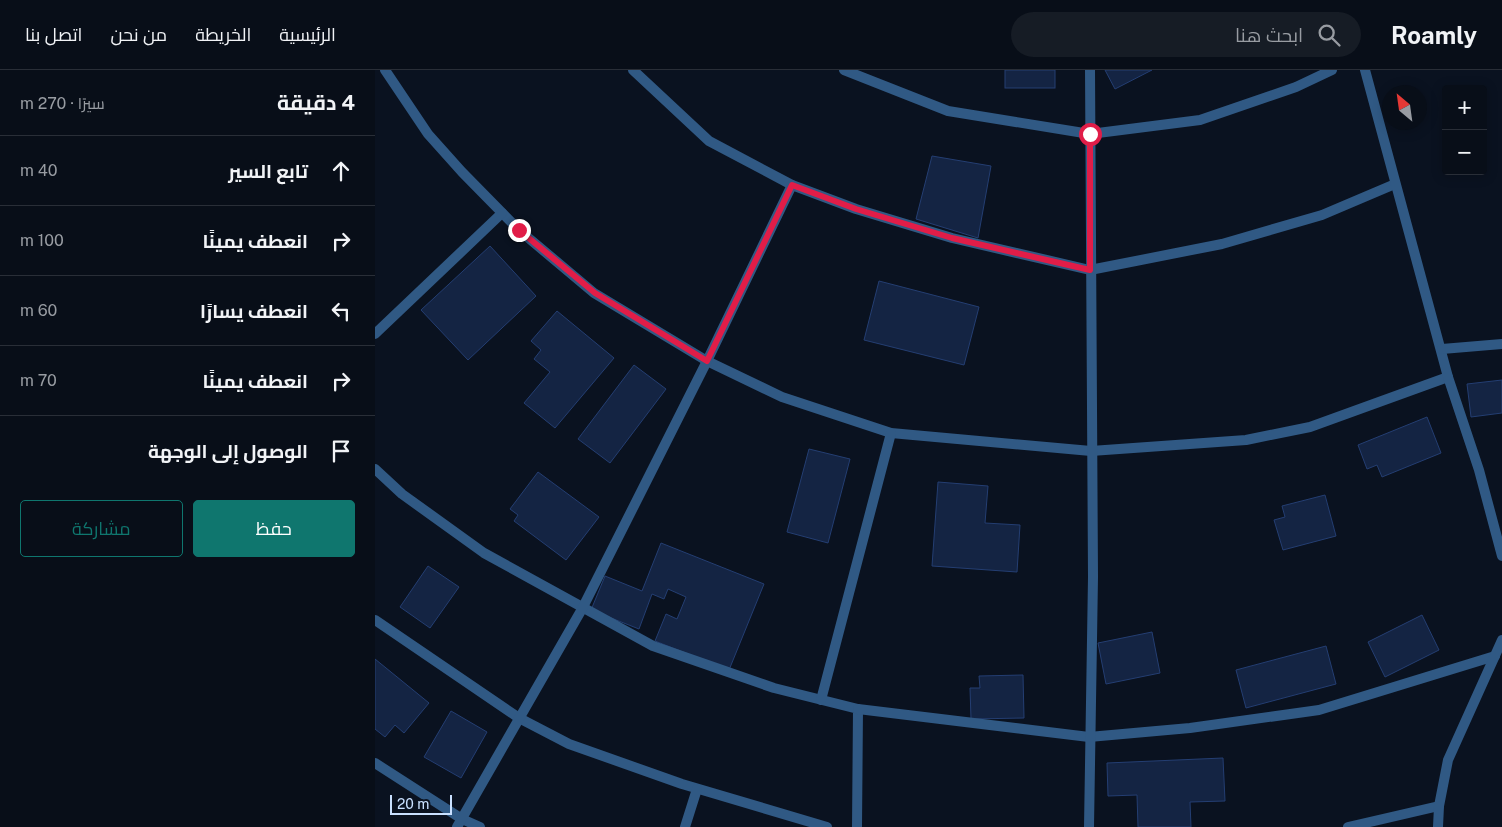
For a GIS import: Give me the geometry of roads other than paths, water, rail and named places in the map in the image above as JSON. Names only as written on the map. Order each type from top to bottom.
[{"type":"street","points":[[385,70],[428,134],[502,213],[519,230],[595,293],[707,361],[782,397],[891,433],[1091,451],[1246,440],[1310,427],[1448,376]]},
{"type":"street","points":[[633,70],[709,140],[792,185],[856,209],[952,238],[1090,270],[1222,244],[1322,215],[1395,184]]},
{"type":"street","points":[[844,70],[948,111],[1090,134],[1200,120],[1296,87],[1333,70]]},
{"type":"street","points":[[1089,827],[1093,577],[1090,270],[1091,70]]},
{"type":"street","points":[[1365,70],[1448,376],[1479,470],[1502,556]]},
{"type":"street","points":[[459,823],[582,609],[707,361],[792,185]]},
{"type":"street","points":[[375,334],[502,213]]},
{"type":"street","points":[[1442,349],[1502,344]]},
{"type":"street","points":[[821,700],[891,433]]},
{"type":"street","points":[[375,468],[402,494],[484,554],[653,646],[774,688],[858,709],[1089,737],[1190,728],[1319,710],[1495,656]]},
{"type":"street","points":[[375,620],[519,718],[569,744],[697,789],[827,827]]},
{"type":"street","points":[[1438,827],[1439,806],[1448,760],[1502,640]]},
{"type":"street","points":[[857,827],[858,709]]},
{"type":"street","points":[[375,763],[459,823],[480,827]]},
{"type":"street","points":[[685,827],[697,789]]},
{"type":"street","points":[[1348,827],[1439,806]]}]
